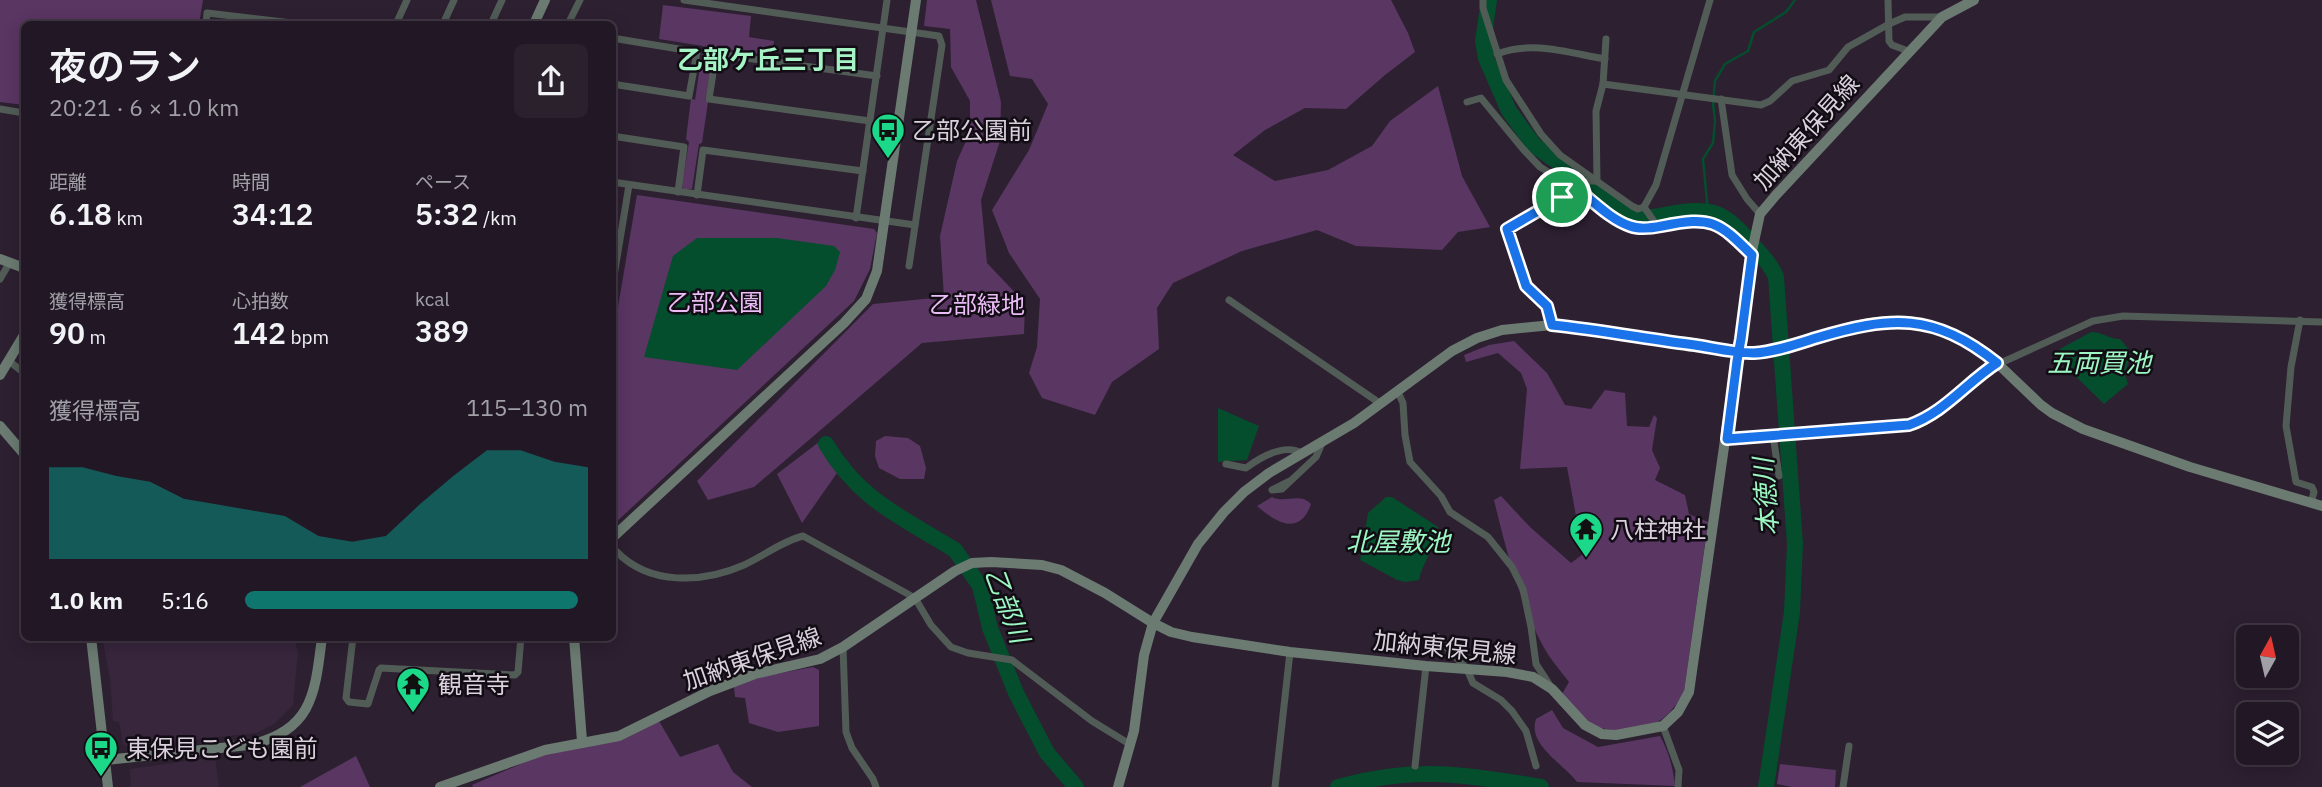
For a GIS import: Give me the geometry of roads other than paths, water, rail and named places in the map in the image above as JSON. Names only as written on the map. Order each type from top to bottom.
[{"type":"street","points":[[397,21],[407,0]]},
{"type":"street","points":[[444,21],[454,0]]},
{"type":"street","points":[[492,21],[502,0]]},
{"type":"street","points":[[535,21],[545,0]]},
{"type":"street","points":[[570,21],[580,0]]},
{"type":"street","points":[[684,0],[939,36],[942,45],[909,265]]},
{"type":"street","points":[[856,218],[887,0]]},
{"type":"street","points":[[616,533],[844,323],[866,299],[877,271],[886,222],[916,0]]},
{"type":"street","points":[[1483,4],[1506,80],[1541,134],[1560,155],[1593,181],[1638,209],[1644,207],[1657,185],[1710,0]]},
{"type":"street","points":[[1888,0],[1889,41],[1892,45],[1908,51]]},
{"type":"street","name":"加納東保見線","points":[[440,787],[545,750],[619,736],[708,692],[755,674],[820,659],[843,648],[961,568],[972,564],[1019,562],[1061,570],[1153,623],[1171,632],[1192,637],[1290,652],[1507,672],[1533,677],[1552,689],[1585,725],[1602,734],[1616,735],[1663,726],[1678,712],[1689,692],[1760,214],[1942,17],[1974,0]]},
{"type":"street","points":[[206,21],[207,13],[276,21]]},
{"type":"street","points":[[1603,84],[1761,105],[1792,81],[1829,70],[1848,47],[1889,24],[1905,17],[1942,17]]},
{"type":"street","points":[[616,39],[696,52],[689,96],[616,85]]},
{"type":"street","points":[[1552,325],[1547,306],[1526,286],[1507,229],[1562,197],[1581,192],[1593,181],[1596,111],[1603,84],[1606,39]]},
{"type":"street","points":[[1496,51],[1534,46],[1605,59]]},
{"type":"street","points":[[870,121],[709,99],[716,54],[877,76]]},
{"type":"street","points":[[1467,102],[1481,97],[1540,167],[1632,227],[1710,222],[1721,226],[1753,249]]},
{"type":"street","points":[[1721,99],[1732,175],[1760,214]]},
{"type":"street","points":[[0,109],[21,112]]},
{"type":"street","points":[[616,137],[684,147],[678,192]]},
{"type":"street","points":[[697,195],[703,150],[863,170]]},
{"type":"street","points":[[616,183],[915,225]]},
{"type":"street","points":[[617,230],[629,185]]},
{"type":"street","points":[[1644,207],[1658,227]]},
{"type":"street","points":[[0,279],[5,261]]},
{"type":"street","points":[[1229,300],[1381,404]]},
{"type":"street","points":[[1727,439],[1895,428],[1921,421],[1997,363],[2108,317],[2322,322]]},
{"type":"street","points":[[2300,320],[2291,367],[2286,426],[2296,482],[2312,487],[2314,492],[2311,503]]},
{"type":"street","points":[[1118,787],[1131,745],[1144,655],[1153,623],[1198,544],[1224,512],[1244,492],[1381,404],[1451,351],[1468,341],[1514,327],[1552,325],[1753,353],[1789,346],[1854,326],[1902,322],[1951,333],[1970,342],[2052,413],[2090,433],[2190,467],[2322,506]]},
{"type":"street","points":[[0,375],[21,340]]},
{"type":"street","points":[[9,361],[21,371]]},
{"type":"street","points":[[1398,392],[1403,403],[1410,462],[1441,496],[1450,512],[1488,537],[1512,567],[1523,589],[1536,664],[1552,689]]},
{"type":"street","points":[[0,426],[21,450]]},
{"type":"street","points":[[1773,435],[1779,476]]},
{"type":"street","points":[[1290,481],[1316,457],[1322,443]]},
{"type":"street","points":[[1226,464],[1246,468],[1260,458],[1290,448],[1302,453]]},
{"type":"street","points":[[616,551],[634,566],[655,575],[685,579],[723,573],[803,536],[915,598],[931,625],[951,647],[968,653],[1012,660],[1092,721],[1131,745]]},
{"type":"street","points":[[1437,636],[1468,669],[1473,682],[1501,700],[1526,731],[1536,766]]},
{"type":"street","points":[[91,641],[108,787]]},
{"type":"street","points":[[106,760],[248,745],[282,734],[303,713],[316,690],[322,641]]},
{"type":"street","points":[[353,641],[346,698],[349,702],[368,704],[381,668],[515,675],[518,672],[521,641]]},
{"type":"street","points":[[574,641],[582,741]]},
{"type":"street","points":[[843,648],[846,732],[852,748],[876,787]]},
{"type":"street","points":[[1275,787],[1290,652]]},
{"type":"street","points":[[1415,766],[1426,666]]},
{"type":"street","points":[[1663,726],[1679,770],[1678,787]]},
{"type":"street","points":[[1843,787],[1849,746]]},
{"type":"water","points":[[697,238],[777,238],[834,246],[840,252],[835,270],[826,286],[737,370],[644,357],[673,256]]},
{"type":"water","name":"五両買池","points":[[2091,332],[2120,339],[2131,352],[2125,374],[2128,384],[2104,404],[2055,356],[2060,349]]},
{"type":"water","points":[[1218,408],[1259,426],[1247,460],[1218,462]]},
{"type":"water","name":"北屋敷池","points":[[1386,497],[1392,497],[1438,527],[1419,580],[1397,580],[1360,560],[1368,513]]},
{"type":"waterway","name":"本徳川","points":[[1489,0],[1483,41],[1486,58],[1509,111],[1534,145],[1633,216],[1649,217],[1692,211],[1722,216],[1731,222],[1768,262],[1776,277],[1795,544],[1792,612],[1766,787]]},
{"type":"waterway","points":[[1708,212],[1703,159],[1713,143],[1715,81],[1725,64],[1748,51],[1754,32],[1786,12],[1795,0]]},
{"type":"waterway","name":"乙部川","points":[[826,444],[839,464],[868,494],[955,550],[980,586],[990,628],[1016,693],[1047,753],[1076,787]]},
{"type":"waterway","name":"乙部川","points":[[1338,787],[1365,780],[1415,774],[1464,776],[1541,787]]},
{"type":"place","name":"乙部公園前","points":[[888,160]]},
{"type":"place","name":"八柱神社","points":[[1586,559]]},
{"type":"place","name":"観音寺","points":[[413,714]]},
{"type":"place","name":"東保見こども園前","points":[[101,778]]},
{"type":"district","name":"乙部ケ丘三丁目","points":[[768,59]]},
{"type":"park label","name":"乙部公園","points":[[715,302]]},
{"type":"park label","name":"乙部緑地","points":[[977,304]]}]
